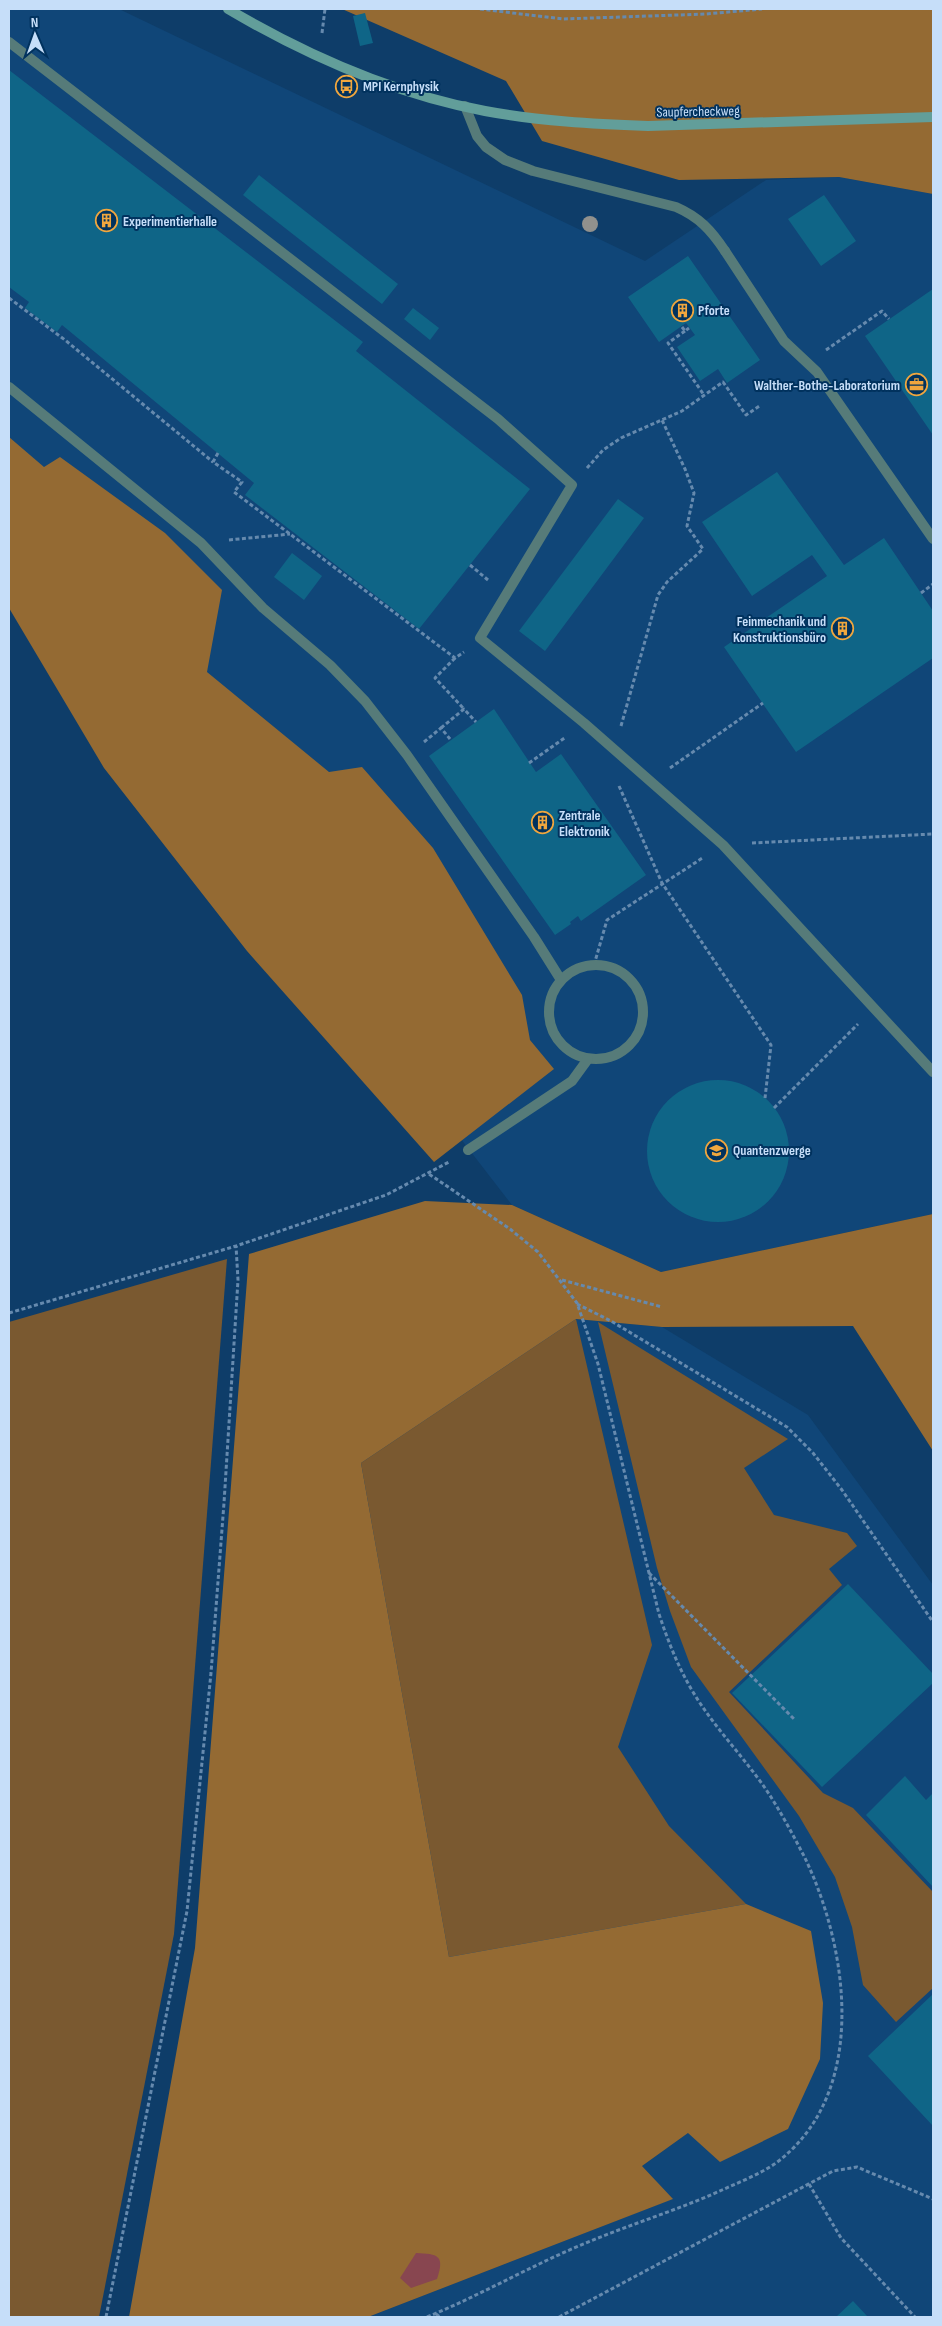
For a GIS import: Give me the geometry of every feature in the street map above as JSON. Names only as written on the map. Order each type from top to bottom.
[{"type":"street","name":"Saupfercheckweg","points":[[228,9],[315,54],[413,92],[465,106],[517,116],[607,125],[747,124],[933,117]]},
{"type":"street","points":[[9,42],[498,419],[572,485],[480,638],[584,723],[723,844],[933,1072]]},
{"type":"street","points":[[465,106],[477,136],[486,147],[500,157],[533,171],[658,202],[682,210],[704,223],[725,251],[784,341],[818,372],[933,539]]},
{"type":"street","points":[[9,387],[201,543],[263,608],[330,665],[365,701],[408,755],[534,937],[561,980]]},
{"type":"street","points":[[594,965],[612,968],[628,977],[639,992],[643,1010],[642,1020],[636,1037],[624,1051],[607,1058],[588,1059],[579,1057],[563,1047],[557,1040],[549,1023],[551,996],[561,980],[576,969],[594,965]]},
{"type":"street","points":[[468,1150],[572,1081],[588,1059]]},
{"type":"path","points":[[480,9],[562,19],[706,14],[762,9]]},
{"type":"path","points":[[9,298],[65,340],[213,462],[242,482],[234,492],[455,658]]},
{"type":"path","points":[[808,363],[882,311],[889,320]]},
{"type":"path","points":[[682,327],[685,331]]},
{"type":"path","points":[[690,328],[668,343],[704,396]]},
{"type":"path","points":[[586,468],[603,450],[621,438],[682,411],[723,382],[746,415],[761,406]]},
{"type":"path","points":[[612,748],[626,714],[658,595],[667,582],[703,549],[687,526],[694,493],[685,468],[662,420]]},
{"type":"path","points":[[213,462],[218,454]]},
{"type":"path","points":[[201,543],[290,534]]},
{"type":"path","points":[[921,592],[933,584]]},
{"type":"path","points":[[476,722],[435,678],[455,658],[480,638]]},
{"type":"path","points":[[651,782],[763,703]]},
{"type":"path","points":[[408,755],[464,709]]},
{"type":"path","points":[[529,764],[584,723]]},
{"type":"path","points":[[441,728],[450,740]]},
{"type":"path","points":[[630,762],[618,783],[629,812],[662,883],[771,1045],[765,1098]]},
{"type":"path","points":[[594,965],[608,920],[723,844],[933,834]]},
{"type":"path","points":[[774,1108],[874,1008]]},
{"type":"path","points":[[9,1313],[236,1246],[386,1195],[429,1174],[468,1150]]},
{"type":"path","points":[[427,2317],[586,2243],[688,2205],[739,2183],[774,2164],[795,2146],[816,2121],[829,2095],[838,2067],[841,2026],[840,1983],[834,1944],[826,1911],[805,1858],[765,1788],[724,1736],[694,1692],[676,1659],[659,1614],[598,1364],[577,1303],[538,1252],[429,1174]]},
{"type":"path","points":[[106,2317],[187,1911],[211,1673],[224,1503],[238,1280],[236,1246]]},
{"type":"path","points":[[561,1280],[662,1307]]},
{"type":"path","points":[[577,1303],[611,1321],[787,1427],[813,1453],[842,1490],[933,1622]]},
{"type":"path","points":[[648,1572],[794,1719]]},
{"type":"path","points":[[559,2317],[833,2171],[857,2167],[933,2199]]},
{"type":"path","points":[[809,2184],[841,2238],[915,2317]]},
{"type":"path","points":[[436,2314],[440,2317]]},
{"type":"shaded area","points":[[9,9],[119,9],[645,261],[766,180],[839,177],[933,194],[933,1214],[661,1272],[512,1205],[9,554]]},
{"type":"shaded area","points":[[342,9],[933,9],[933,194],[839,177],[679,180],[542,141],[506,81]]},
{"type":"shaded area","points":[[9,437],[44,467],[60,457],[165,533],[222,590],[207,672],[329,772],[362,767],[433,848],[522,995],[530,1040],[554,1069],[434,1162],[247,951],[104,768],[9,608]]},
{"type":"shaded area","points":[[425,1201],[512,1205],[661,1272],[933,1214],[933,1451],[853,1326],[662,1327],[576,1319],[361,1463],[449,1957],[746,1904],[811,1931],[823,2003],[820,2059],[788,2129],[720,2162],[688,2133],[642,2166],[673,2199],[368,2317],[129,2317],[195,1948],[249,1254]]},
{"type":"shaded area","points":[[227,1259],[174,1934],[99,2317],[9,2317],[9,1322]]},
{"type":"shaded area","points":[[576,1319],[662,1327],[808,1415],[933,1585],[933,2317],[368,2317],[672,2199],[642,2166],[688,2133],[788,2129],[449,1957]]},
{"type":"shaded area","points":[[576,1319],[652,1645],[618,1747],[669,1826],[746,1904],[449,1957],[361,1463]]},
{"type":"shaded area","points":[[598,1322],[788,1439],[744,1468],[774,1515],[847,1533],[857,1546],[829,1569],[842,1585],[729,1692],[823,1793],[853,1808],[933,1892],[933,1988],[896,2022],[863,1985],[852,1927],[835,1877],[799,1816],[691,1667],[670,1611],[657,1568]]},
{"type":"shaded area","points":[[416,2253],[430,2254],[438,2257],[440,2265],[437,2279],[411,2288],[400,2278]]},
{"type":"building","points":[[365,13],[373,43],[360,46],[353,16]]},
{"type":"building","name":"Experimentierhalle","points":[[9,70],[363,342],[356,351],[530,489],[419,629],[245,495],[254,483],[62,325],[57,332],[25,308],[29,302],[9,287]]},
{"type":"building","points":[[259,175],[398,284],[382,304],[243,195]]},
{"type":"building","points":[[824,195],[856,241],[821,266],[788,219]]},
{"type":"building","name":"Pforte","points":[[688,256],[760,360],[727,383],[718,369],[700,381],[677,347],[695,335],[686,323],[659,342],[628,297]]},
{"type":"building","name":"Walther-Bothe-Laboratorium","points":[[933,289],[933,435],[865,336]]},
{"type":"building","points":[[413,308],[439,328],[430,340],[404,319]]},
{"type":"building","name":"Feinmechanik und Konstruktionsbüro","points":[[777,472],[844,565],[884,538],[933,611],[933,658],[796,752],[724,647],[827,576],[812,555],[752,596],[702,522]]},
{"type":"building","points":[[618,499],[644,518],[545,651],[519,631]]},
{"type":"building","points":[[292,553],[322,576],[304,600],[274,577]]},
{"type":"building","name":"Zentrale Elektronik","points":[[494,709],[536,772],[561,754],[646,875],[581,921],[578,916],[570,922],[571,924],[555,935],[429,756]]},
{"type":"building","points":[[718,1080],[745,1086],[757,1092],[768,1101],[777,1112],[783,1124],[789,1151],[783,1178],[777,1190],[768,1201],[757,1210],[745,1216],[718,1222],[691,1216],[679,1210],[668,1201],[659,1190],[653,1178],[647,1151],[653,1124],[659,1112],[668,1101],[679,1092],[691,1086]]},
{"type":"building","points":[[848,1584],[933,1674],[933,1683],[822,1787],[732,1693]]},
{"type":"building","points":[[905,1776],[926,1800],[933,1793],[933,1887],[866,1815]]},
{"type":"building","points":[[933,1994],[933,2126],[868,2056]]},
{"type":"building","points":[[853,2301],[868,2317],[836,2317]]},
{"type":"place","name":"MPI Kernphysik","points":[[347,86]]},
{"type":"place","name":"Experimentierhalle","points":[[107,221]]},
{"type":"place","name":"Pforte","points":[[682,310]]},
{"type":"place","name":"Walther-Bothe-Laboratorium","points":[[916,385]]},
{"type":"place","name":"Feinmechanik und Konstruktionsbüro","points":[[842,629]]},
{"type":"place","name":"Zentrale Elektronik","points":[[543,823]]},
{"type":"place","name":"Quantenzwerge","points":[[717,1150]]}]
